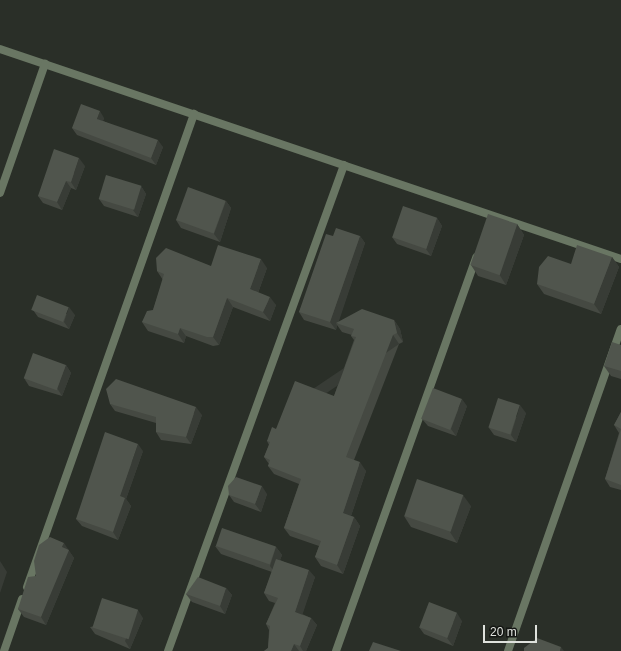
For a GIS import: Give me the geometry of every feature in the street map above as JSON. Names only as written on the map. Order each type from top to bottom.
[{"type":"street","points":[[0,49],[344,165],[490,218],[621,259]]},
{"type":"street","points":[[0,193],[45,64]]},
{"type":"street","points":[[4,651],[194,114]]},
{"type":"street","points":[[168,651],[344,165]]},
{"type":"street","points":[[336,651],[481,244]]},
{"type":"street","points":[[508,651],[621,328]]},
{"type":"building","points":[[81,104],[100,111],[97,119],[158,140],[151,158],[72,128]]},
{"type":"building","points":[[54,149],[79,158],[71,182],[66,181],[57,202],[38,196]]},
{"type":"building","points":[[106,175],[141,186],[134,210],[99,199]]},
{"type":"building","points":[[188,187],[226,201],[214,234],[176,220]]},
{"type":"building","points":[[403,206],[437,218],[426,249],[392,237]]},
{"type":"building","points":[[488,214],[517,224],[500,275],[470,265]]},
{"type":"building","points":[[336,228],[360,236],[330,322],[299,312],[326,234],[333,236]]},
{"type":"building","points":[[218,245],[261,259],[250,289],[270,297],[263,312],[227,298],[213,337],[207,337],[180,328],[178,334],[142,322],[147,311],[153,310],[164,274],[157,271],[156,258],[166,248],[211,266]]},
{"type":"building","points":[[577,245],[612,257],[594,304],[537,284],[539,267],[548,256],[571,264]]},
{"type":"building","points":[[37,295],[69,307],[63,322],[31,310]]},
{"type":"building","points":[[362,309],[394,320],[397,333],[393,335],[346,457],[360,462],[343,513],[354,517],[337,565],[315,557],[321,541],[284,528],[301,479],[268,466],[270,460],[264,457],[270,442],[267,441],[272,427],[276,429],[295,381],[334,396],[356,337],[351,336],[354,329],[336,323]]},
{"type":"building","points":[[612,342],[621,345],[621,371],[604,366]]},
{"type":"building","points":[[33,353],[66,365],[57,390],[24,378]]},
{"type":"building","points":[[116,379],[196,407],[186,437],[156,432],[156,417],[110,404],[106,389]]},
{"type":"building","points":[[433,388],[462,399],[450,430],[421,419]]},
{"type":"building","points":[[498,398],[520,405],[510,435],[488,427]]},
{"type":"building","points":[[621,412],[621,429],[614,425]]},
{"type":"building","points":[[621,429],[621,485],[605,479]]},
{"type":"building","points":[[105,432],[138,444],[120,496],[125,498],[113,532],[76,519]]},
{"type":"building","points":[[236,477],[262,486],[255,504],[229,495],[228,486]]},
{"type":"building","points":[[417,479],[463,495],[451,532],[404,516]]},
{"type":"building","points":[[222,528],[276,547],[270,565],[216,546]]},
{"type":"building","points":[[50,537],[64,543],[62,547],[69,550],[41,617],[18,609],[28,577],[36,576],[34,561],[39,545]]},
{"type":"building","points":[[276,559],[309,570],[295,612],[311,618],[300,646],[294,644],[291,651],[264,651],[268,648],[270,626],[266,624],[278,598],[264,593]]},
{"type":"building","points":[[198,577],[226,588],[220,606],[186,594]]},
{"type":"building","points":[[102,598],[138,610],[129,639],[92,627]]},
{"type":"building","points":[[429,602],[457,613],[447,638],[419,627]]},
{"type":"building","points":[[537,638],[561,647],[560,651],[524,651],[524,648]]},
{"type":"building","points":[[373,642],[401,651],[369,651]]}]
